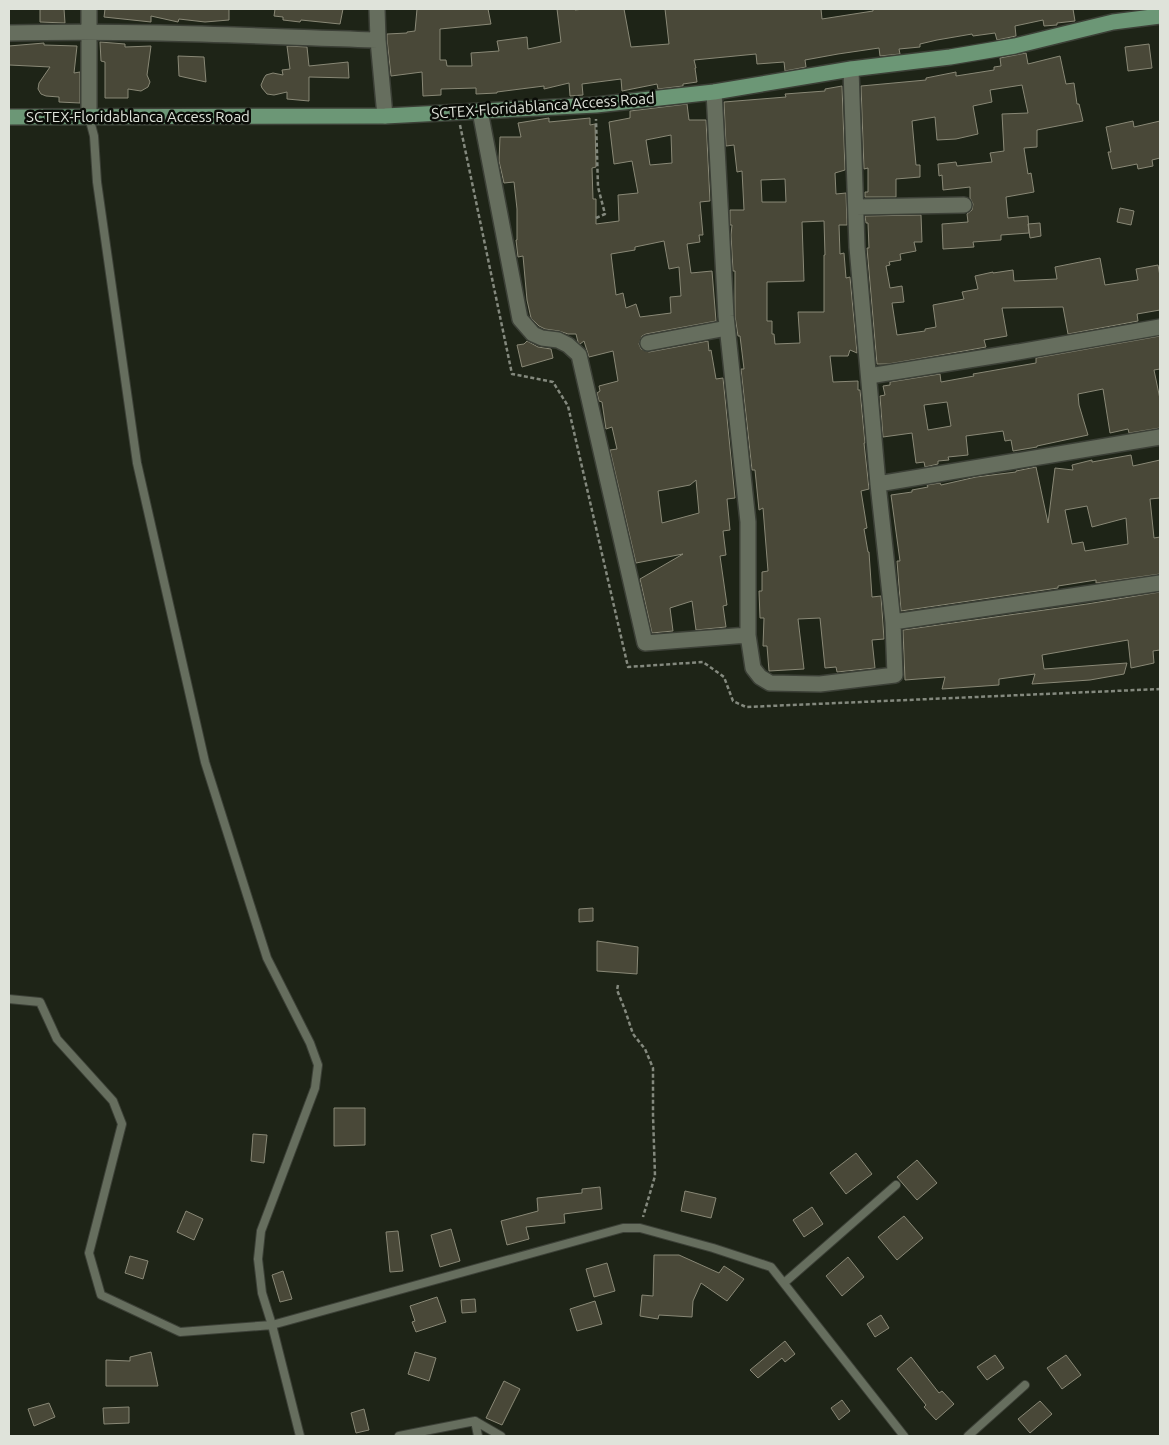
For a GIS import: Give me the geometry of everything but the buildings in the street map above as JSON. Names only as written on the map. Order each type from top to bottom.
[{"type":"main road","name":"SCTEX-Floridablanca Access Road","points":[[9,117],[385,116],[596,105],[714,92],[851,69],[950,57],[1015,46],[1112,22],[1160,16]]},
{"type":"street","points":[[89,9],[89,117]]},
{"type":"street","points":[[377,9],[385,116]]},
{"type":"street","points":[[9,32],[175,33],[378,40]]},
{"type":"street","points":[[714,92],[727,328],[748,522],[748,635],[752,668],[760,678],[770,682],[820,684],[895,675],[893,622],[878,484],[857,247],[851,69]]},
{"type":"street","points":[[480,112],[520,319],[533,334],[542,338],[558,340],[568,345],[578,355],[645,643],[748,635]]},
{"type":"street","points":[[856,206],[964,205]]},
{"type":"street","points":[[869,376],[1160,327]]},
{"type":"street","points":[[648,343],[727,328]]},
{"type":"street","points":[[878,484],[1160,437]]},
{"type":"street","points":[[893,622],[1160,583]]},
{"type":"lane","points":[[89,117],[94,136],[97,182],[136,464],[205,762],[267,958],[310,1043],[318,1065],[315,1088],[261,1230],[258,1259],[262,1293],[300,1436]]},
{"type":"lane","points":[[9,999],[40,1002],[57,1039],[113,1101],[122,1124],[89,1253],[101,1295],[180,1332],[272,1325],[623,1228],[640,1228],[713,1248],[771,1268],[904,1436]]},
{"type":"lane","points":[[784,1283],[896,1185]]},
{"type":"lane","points":[[968,1436],[1025,1385]]},
{"type":"lane","points":[[475,1421],[478,1436]]},
{"type":"lane","points":[[399,1436],[475,1421],[502,1436]]},
{"type":"path","points":[[596,105],[598,187],[605,214],[596,218]]},
{"type":"path","points":[[457,112],[512,374],[554,382],[568,406],[628,668],[703,662],[724,677],[733,701],[746,707],[1160,689]]},
{"type":"path","points":[[618,985],[617,990],[633,1034],[645,1049],[653,1068],[655,1176],[640,1228]]}]
